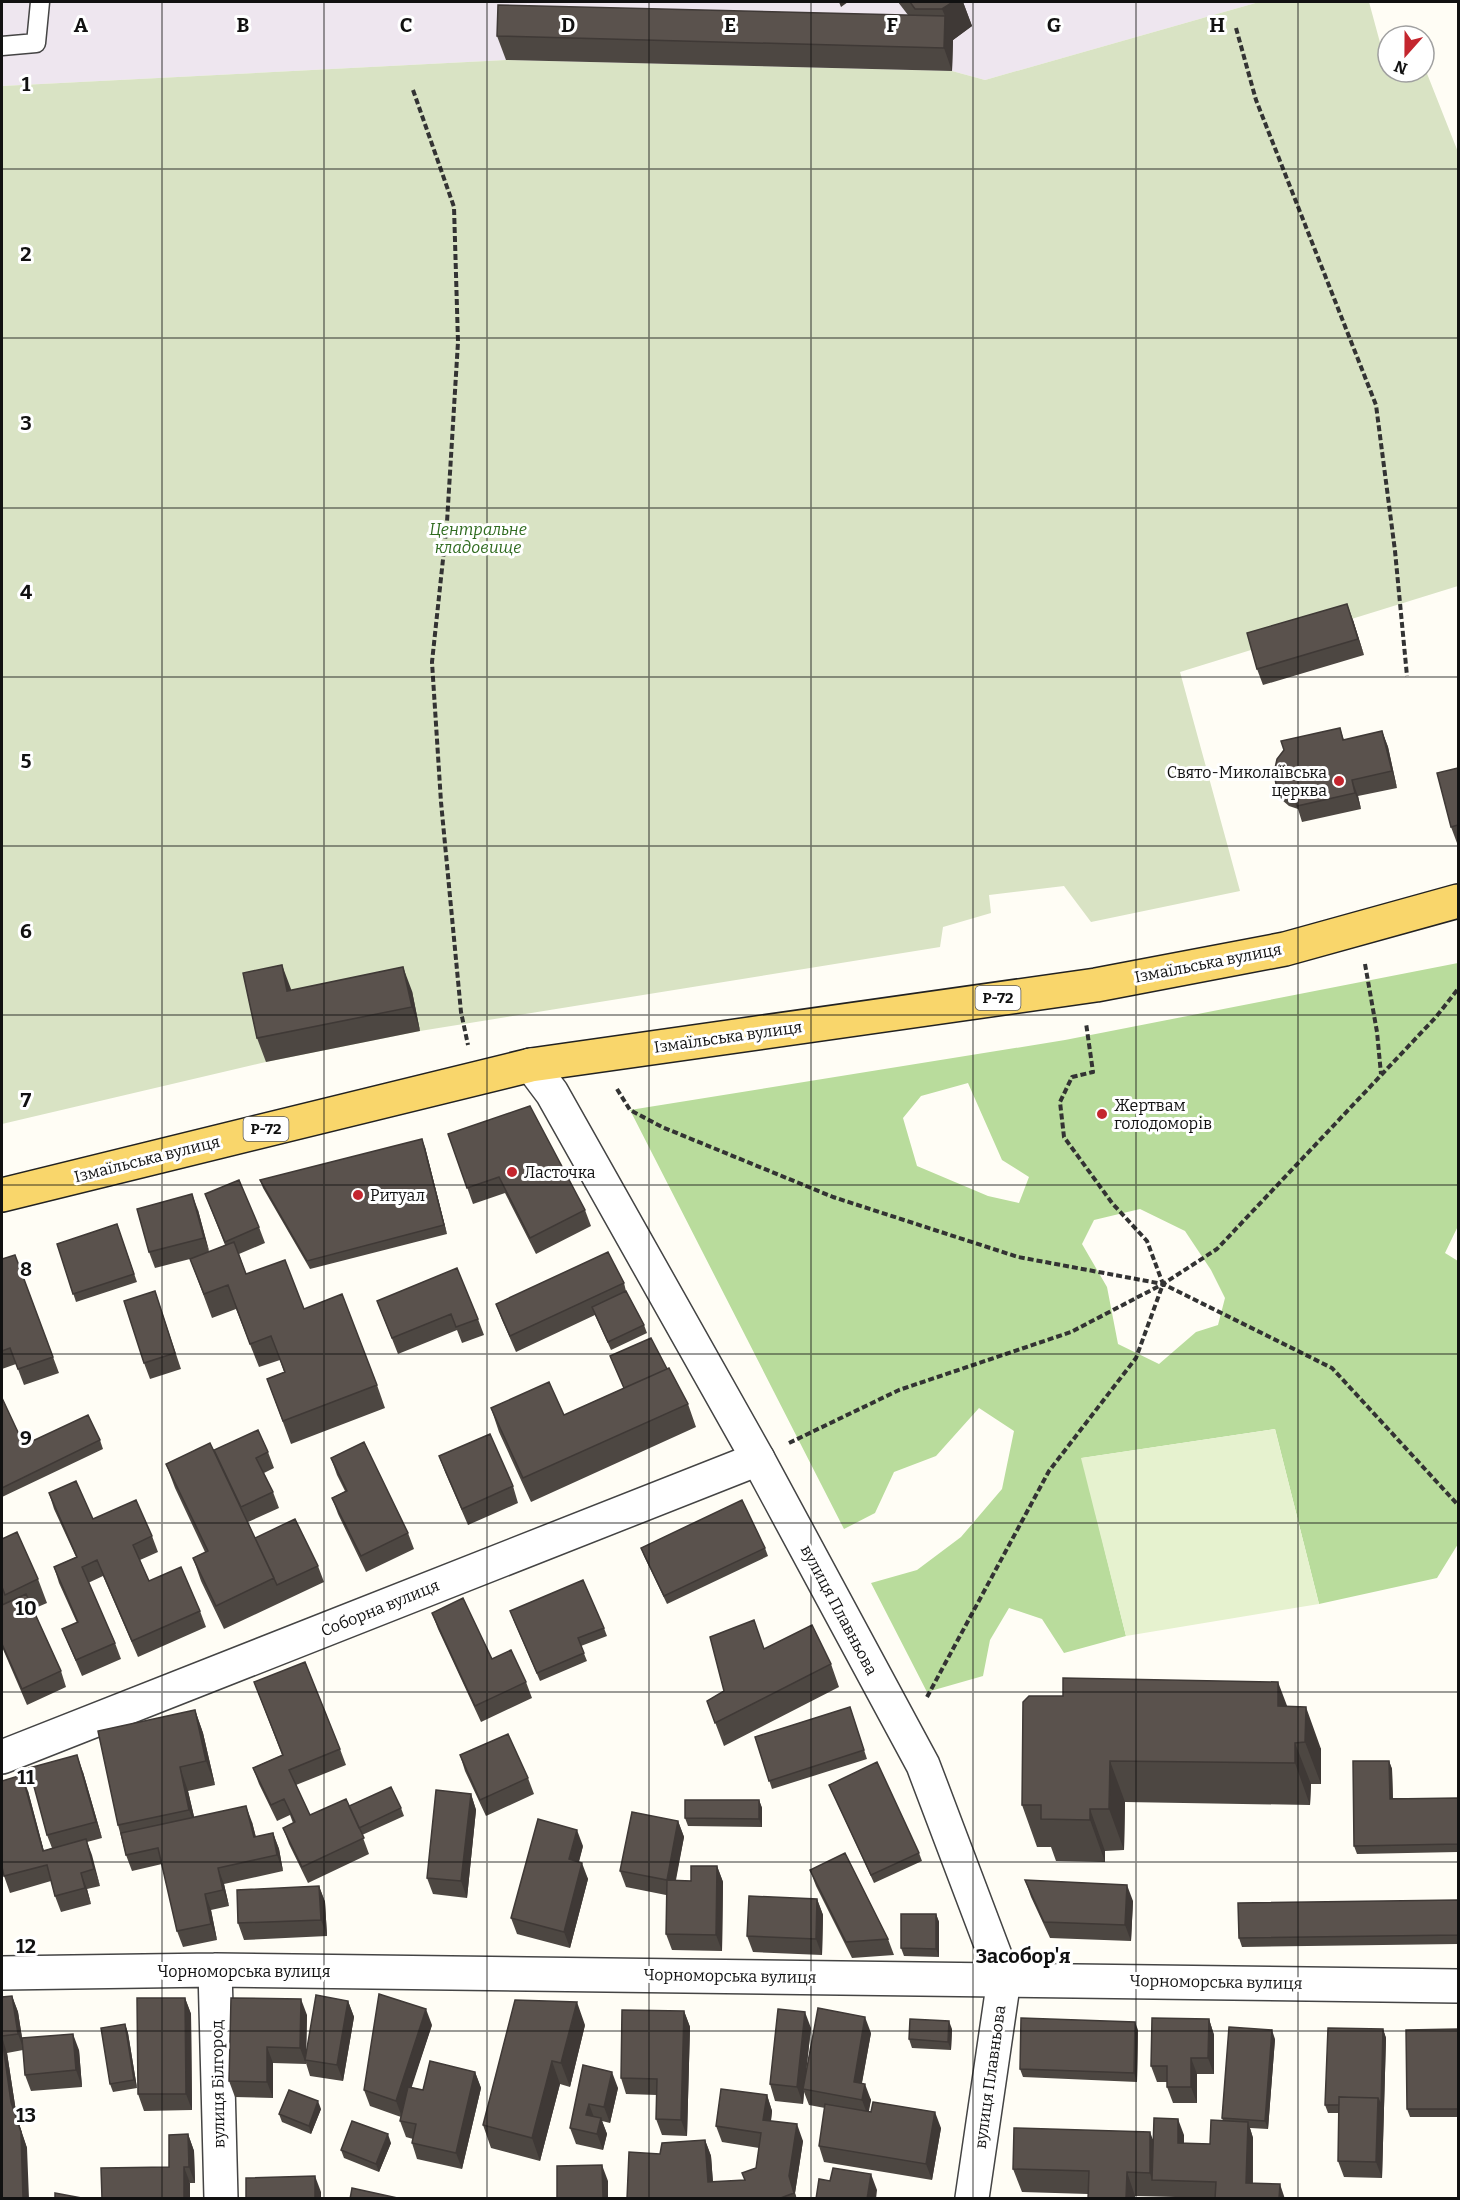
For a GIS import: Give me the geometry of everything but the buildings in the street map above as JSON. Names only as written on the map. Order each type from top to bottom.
[{"type":"main road","name":"Ізмаїльська вулиця","points":[[2,1195],[531,1065],[1082,986],[1285,949],[1458,901]]},
{"type":"street","name":"вулиця Плавньова","points":[[531,1065],[552,1093],[758,1459],[923,1765],[1004,1979],[972,2199]]},
{"type":"street","name":"Соборна вулиця","points":[[2,1757],[758,1459]]},
{"type":"street","name":"Чорноморська вулиця","points":[[2,1973],[215,1970],[1458,1986]]},
{"type":"street","name":"вулиця Білгород","points":[[215,1970],[221,2199]]},
{"type":"lane","points":[[2,46],[36,43],[40,2]]},
{"type":"path","points":[[1236,27],[1256,100],[1376,405],[1395,551],[1407,676]]},
{"type":"path","points":[[413,90],[454,207],[458,342],[447,522],[432,662],[441,802],[461,1012],[475,1078]]},
{"type":"path","points":[[1358,929],[1377,1032],[1381,1074]]},
{"type":"path","points":[[906,1734],[1049,1471],[1136,1358],[1163,1284],[1147,1241],[1112,1203],[1064,1137],[1060,1102],[1072,1077],[1093,1072],[1082,986]]},
{"type":"path","points":[[758,1459],[899,1390],[1071,1332],[1163,1284],[1216,1249],[1436,1017],[1458,989]]},
{"type":"path","points":[[608,1054],[614,1085],[630,1110],[662,1127],[833,1197],[1018,1257],[1163,1284],[1332,1368],[1458,1505]]},
{"type":"shaded area","points":[[2,2],[1259,2],[985,80],[952,71],[506,60],[2,86]]},
{"type":"green space","name":"Центральне кладовище","points":[[1259,2],[1369,2],[1376,28],[1376,84],[1431,84],[1458,152],[1458,586],[1180,672],[1240,891],[1091,922],[1064,886],[989,895],[991,913],[943,927],[940,947],[420,1031],[266,1062],[2,1124],[2,86],[506,60],[952,71],[985,80]]},
{"type":"green space","points":[[1458,963],[1458,1226],[1445,1253],[1458,1261],[1458,1544],[1437,1578],[1319,1604],[1275,1429],[1082,1458],[1126,1636],[1064,1653],[1042,1619],[1009,1608],[990,1640],[983,1676],[927,1692],[871,1583],[917,1570],[961,1537],[1002,1489],[1014,1431],[979,1408],[936,1456],[894,1472],[875,1513],[844,1529],[630,1110],[1065,1040]],"holes":[[[968,1083],[1002,1160],[1029,1177],[1019,1203],[988,1196],[917,1166],[903,1118],[921,1096]],[[1140,1209],[1185,1231],[1211,1270],[1225,1298],[1218,1325],[1196,1332],[1159,1364],[1118,1344],[1107,1287],[1082,1244],[1094,1220]]]},
{"type":"green space","points":[[1275,1429],[1319,1604],[1126,1636],[1081,1458]]},
{"type":"place","name":"Свято-Миколаївська церква","points":[[1339,781]]},
{"type":"place","name":"Жертвам голодоморів","points":[[1102,1114]]},
{"type":"place","name":"Ласточка","points":[[512,1172]]},
{"type":"place","name":"Ритуал","points":[[358,1195]]},
{"type":"district","name":"Засобор'я","points":[[1023,1956]]}]
